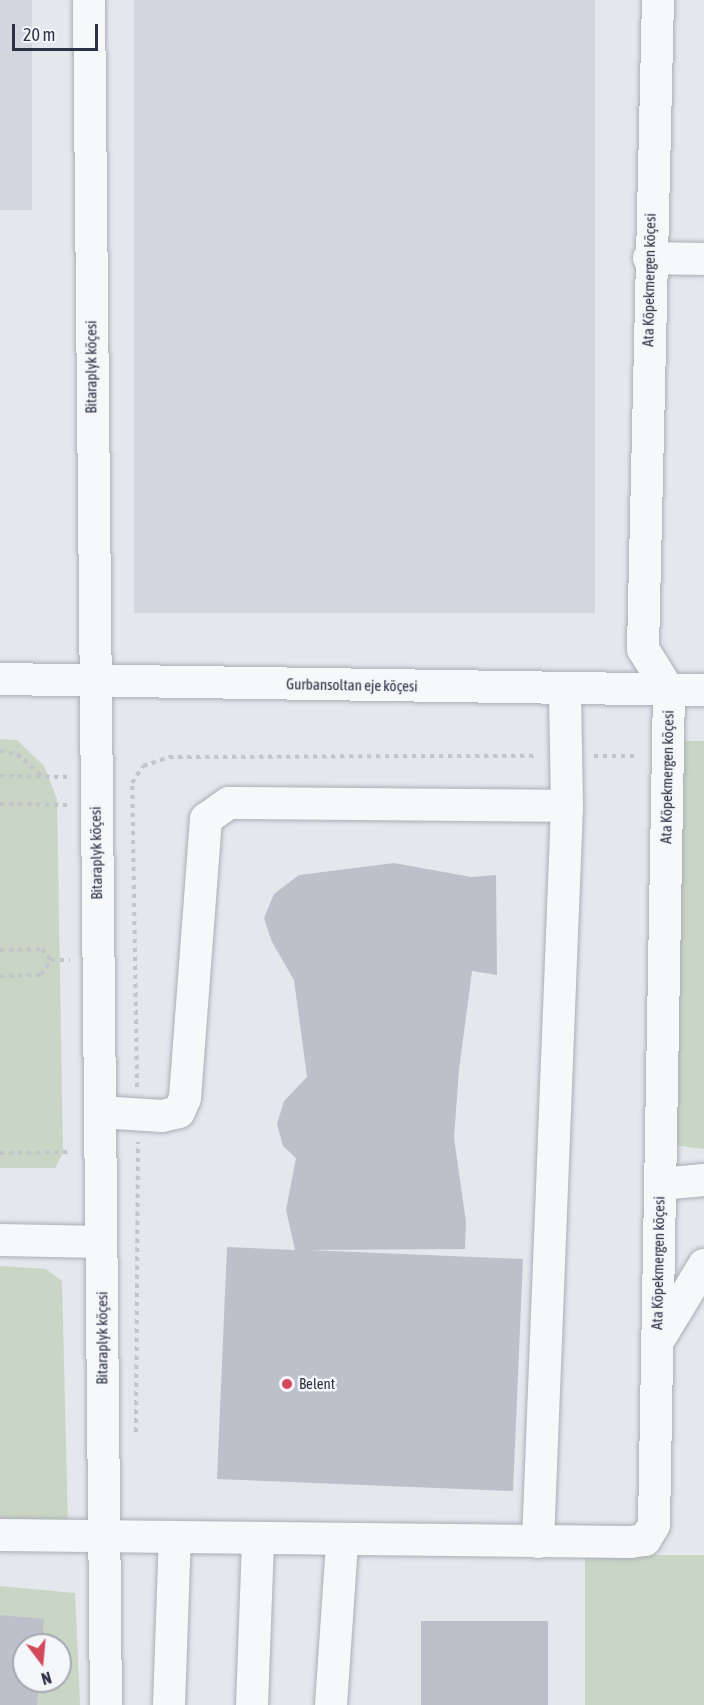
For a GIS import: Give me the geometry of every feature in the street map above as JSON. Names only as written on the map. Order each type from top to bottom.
[{"type":"street","name":"Bitaraplyk köçesi","points":[[89,0],[93,679],[100,1112],[102,1539],[106,1705]]},
{"type":"street","name":"Ata Köpekmergen köçesi","points":[[538,1542],[645,1540],[654,1525],[669,691],[643,649],[649,258],[658,0]]},
{"type":"street","points":[[649,258],[704,259]]},
{"type":"street","name":"Gurbansoltan eje köçesi","points":[[0,679],[704,690]]},
{"type":"street","points":[[0,1535],[102,1539],[175,1537],[342,1542],[538,1542],[567,806],[565,689]]},
{"type":"street","points":[[100,1112],[137,1115],[179,1112],[185,1098],[206,819],[229,803],[567,806]]},
{"type":"street","points":[[660,1184],[704,1180]]},
{"type":"street","points":[[0,1240],[101,1242]]},
{"type":"street","points":[[657,1342],[704,1265]]},
{"type":"street","points":[[169,1705],[175,1537]]},
{"type":"street","points":[[252,1705],[258,1540]]},
{"type":"street","points":[[331,1705],[342,1542]]},
{"type":"path","points":[[0,751],[17,754],[42,776]]},
{"type":"path","points":[[0,776],[42,776],[95,791]]},
{"type":"path","points":[[0,804],[95,791]]},
{"type":"path","points":[[0,950],[42,950],[51,960],[98,961]]},
{"type":"path","points":[[0,976],[41,975],[51,960]]},
{"type":"path","points":[[135,962],[136,1443]]},
{"type":"path","points":[[0,1153],[63,1153]]},
{"type":"shaded area","points":[[0,0],[32,0],[32,210],[0,210]]},
{"type":"shaded area","points":[[134,0],[595,0],[595,613],[134,613]]},
{"type":"green space","points":[[0,739],[17,740],[44,766],[57,799],[63,1153],[55,1168],[0,1168]]},
{"type":"green space","points":[[682,741],[704,741],[704,1149],[673,1145]]},
{"type":"green space","points":[[0,1266],[46,1269],[62,1281],[68,1525],[0,1527]]},
{"type":"green space","points":[[585,1555],[704,1555],[704,1705],[585,1705]]},
{"type":"green space","points":[[0,1586],[75,1593],[80,1705],[0,1705]]},
{"type":"building","points":[[394,863],[471,877],[496,875],[497,975],[472,971],[459,1070],[454,1138],[466,1222],[465,1249],[308,1250],[523,1259],[513,1491],[217,1479],[227,1247],[295,1250],[286,1210],[296,1158],[283,1146],[277,1124],[284,1101],[307,1077],[294,980],[272,942],[264,918],[274,894],[299,875]]},
{"type":"building","points":[[0,1615],[44,1619],[43,1633],[12,1633],[12,1693],[38,1693],[37,1705],[0,1705]]},
{"type":"building","points":[[421,1621],[548,1621],[548,1705],[421,1705]]},
{"type":"place","name":"Belent","points":[[287,1384]]}]
